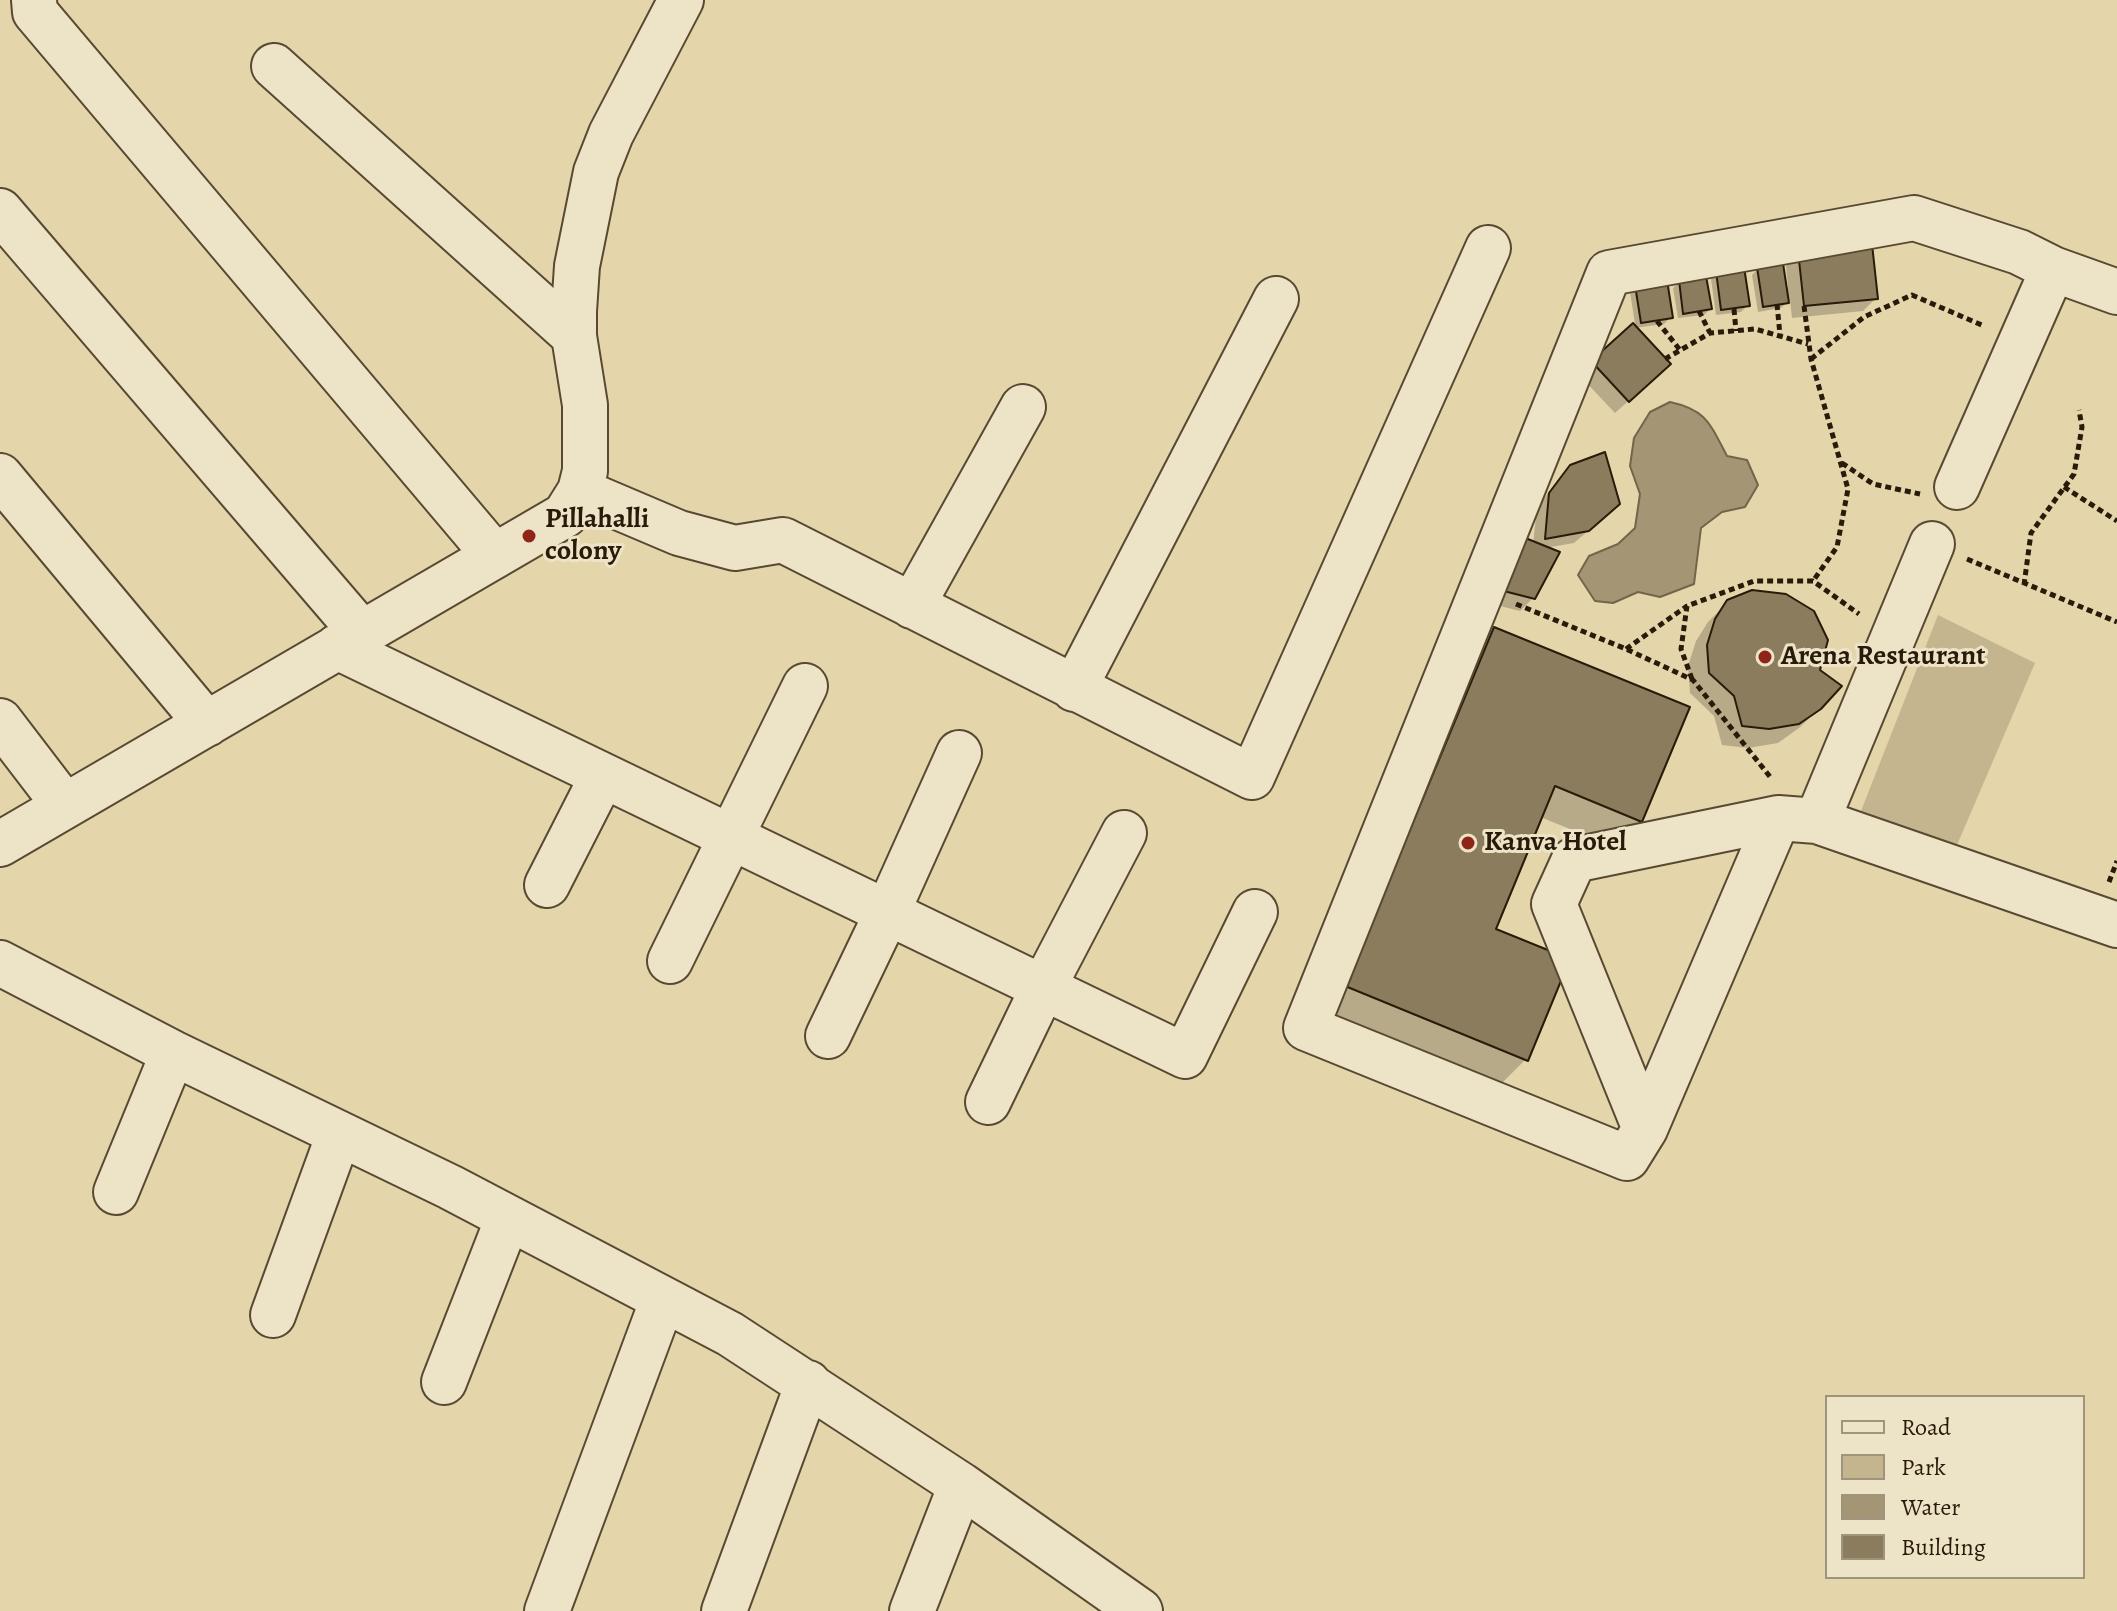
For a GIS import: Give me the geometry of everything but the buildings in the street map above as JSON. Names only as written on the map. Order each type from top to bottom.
[{"type":"street","points":[[34,0],[35,12],[495,556]]},
{"type":"street","points":[[0,844],[565,515],[580,491],[585,471],[585,405],[574,336],[577,266],[596,172],[611,134],[681,0]]},
{"type":"street","points":[[274,66],[574,336]]},
{"type":"street","points":[[0,211],[350,640],[602,777],[1185,1056],[1255,912]]},
{"type":"street","points":[[1932,544],[1894,640],[1798,820],[1645,1129],[1627,1158],[1306,1028],[1609,273],[1914,218],[2019,252],[2053,269],[2117,292]]},
{"type":"street","points":[[580,491],[679,533],[735,548],[783,540],[1252,777],[1488,248]]},
{"type":"street","points":[[1957,487],[2053,269]]},
{"type":"street","points":[[1074,689],[1276,299]]},
{"type":"street","points":[[912,606],[1023,407]]},
{"type":"street","points":[[0,476],[207,724]]},
{"type":"street","points":[[670,961],[805,686]]},
{"type":"street","points":[[0,721],[65,806]]},
{"type":"street","points":[[828,1036],[959,753]]},
{"type":"street","points":[[547,885],[602,777]]},
{"type":"street","points":[[1645,1129],[1554,904],[1574,860],[1798,820],[2117,925]]},
{"type":"street","points":[[988,1102],[1124,833]]},
{"type":"street","points":[[0,963],[173,1053],[508,1218],[730,1334],[961,1485],[1132,1608]]},
{"type":"street","points":[[116,1192],[173,1053]]},
{"type":"street","points":[[273,1315],[339,1134]]},
{"type":"street","points":[[444,1382],[508,1218]]},
{"type":"street","points":[[547,1611],[663,1299]]},
{"type":"street","points":[[724,1611],[808,1383]]},
{"type":"street","points":[[912,1611],[961,1485]]},
{"type":"path","points":[[1811,359],[1864,317],[1912,295],[1988,328],[2012,359]]},
{"type":"path","points":[[1777,304],[1780,336]]},
{"type":"path","points":[[1804,306],[1811,359],[1848,489],[1837,547],[1813,581]]},
{"type":"path","points":[[1734,309],[1736,331]]},
{"type":"path","points":[[1699,311],[1710,333]]},
{"type":"path","points":[[1657,321],[1680,350]]},
{"type":"path","points":[[1665,359],[1710,333],[1755,329],[1808,344]]},
{"type":"path","points":[[2024,585],[2031,533],[2074,474],[2082,427],[2079,410]]},
{"type":"path","points":[[1842,463],[1873,484],[1915,495],[1957,487]]},
{"type":"path","points":[[2064,487],[2117,521]]},
{"type":"path","points":[[1932,544],[2117,622]]},
{"type":"path","points":[[1626,649],[1687,606],[1754,581],[1813,581],[1894,640]]},
{"type":"path","points":[[1482,590],[1693,680]]},
{"type":"path","points":[[1687,606],[1681,649],[1693,680],[1793,806],[1798,820]]},
{"type":"green space","points":[[1938,615],[2035,663],[1954,852],[1861,811]]},
{"type":"water","points":[[1670,402],[1700,414],[1727,456],[1747,460],[1758,485],[1745,507],[1722,512],[1701,528],[1694,584],[1660,597],[1638,592],[1613,603],[1595,601],[1578,575],[1589,556],[1618,544],[1635,528],[1640,494],[1630,466],[1634,438],[1650,412]]},
{"type":"place","name":"Pillahalli colony","points":[[529,536]]},
{"type":"place","name":"Arena Restaurant","points":[[1765,657]]},
{"type":"place","name":"Kanva Hotel","points":[[1468,843]]}]
